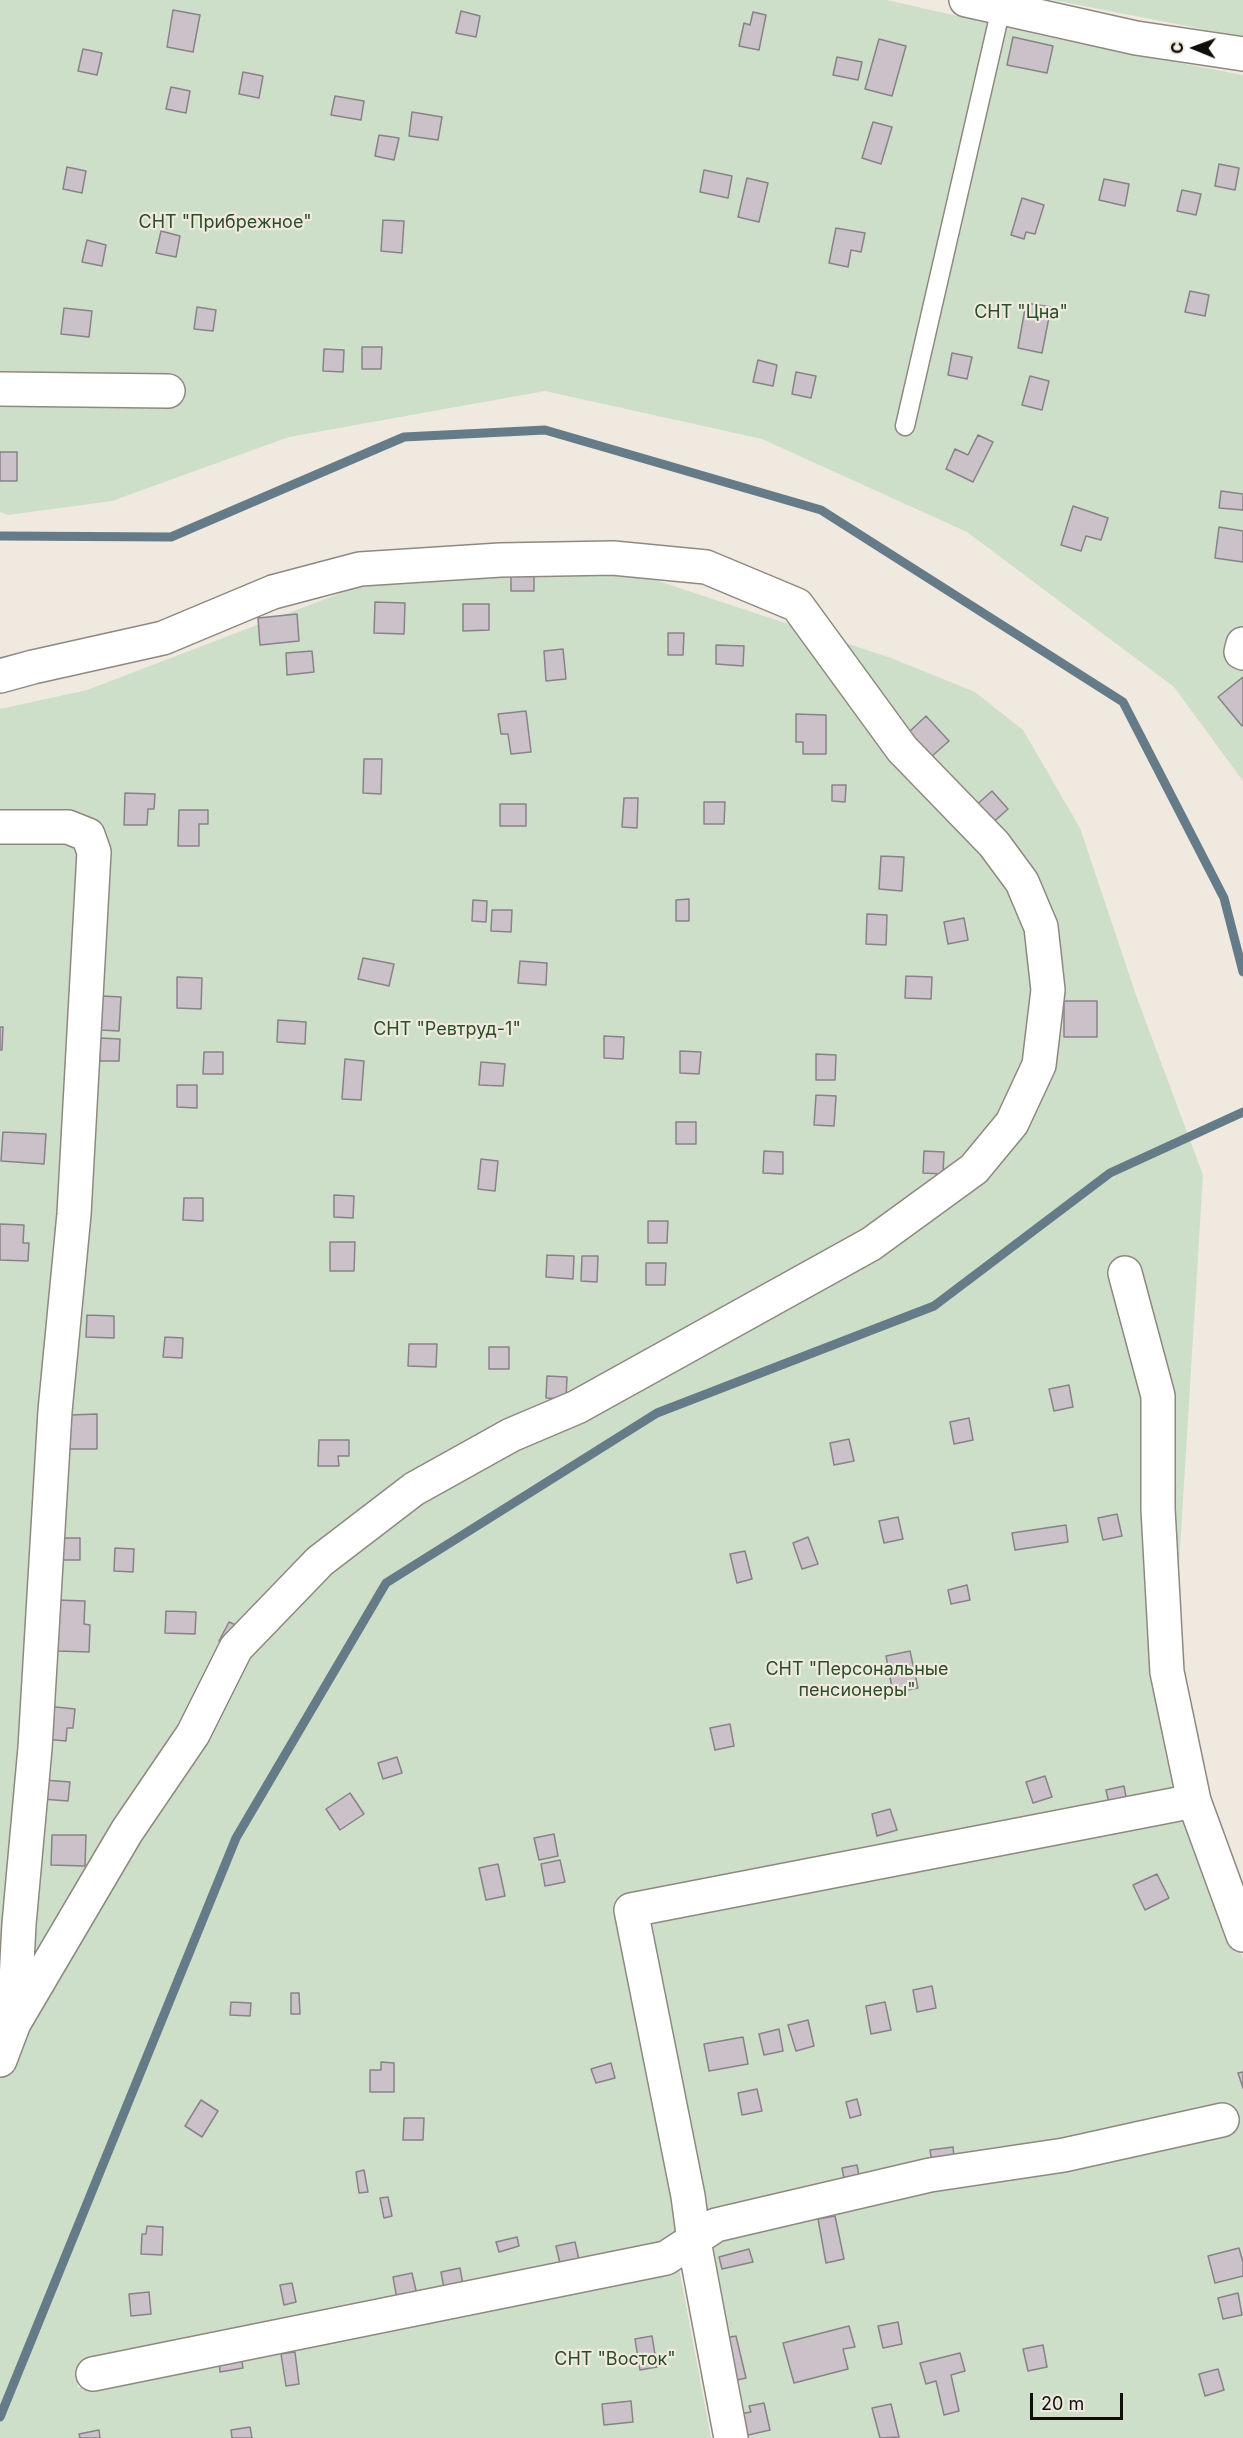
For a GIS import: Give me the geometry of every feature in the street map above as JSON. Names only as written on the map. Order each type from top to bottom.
[{"type":"street","points":[[966,0],[1136,38],[1243,54]]},
{"type":"street","points":[[0,388],[168,392]]},
{"type":"street","points":[[0,676],[163,638],[273,592],[360,569],[500,560],[591,558],[706,567],[797,605],[902,749],[994,844],[1022,882],[1041,927],[1048,990],[1039,1065],[1012,1123],[974,1169],[871,1244],[577,1407],[511,1436],[414,1489],[320,1561],[236,1648],[193,1734],[127,1831],[14,2023],[0,2060]]},
{"type":"street","points":[[1243,644],[1241,652],[1243,653]]},
{"type":"street","points":[[0,827],[68,827],[88,835],[94,852],[74,1214],[55,1411],[35,1748],[19,1924],[14,2023]]},
{"type":"street","points":[[1125,1273],[1158,1396],[1158,1509],[1167,1672],[1194,1800],[1243,1935]]},
{"type":"street","points":[[731,2438],[694,2241],[688,2196],[631,1910],[1194,1800]]},
{"type":"street","points":[[93,2374],[666,2258],[716,2225],[930,2175],[1064,2155],[1222,2120]]},
{"type":"lane","points":[[905,426],[1001,8]]},
{"type":"green space","points":[[0,0],[887,0],[1084,45],[1243,75],[1243,781],[1174,687],[967,532],[762,439],[545,391],[289,437],[112,501],[8,515],[0,512]]},
{"type":"green space","points":[[1053,0],[1243,0],[1243,37]]},
{"type":"green space","points":[[507,570],[646,577],[891,658],[975,692],[1023,730],[1080,828],[1137,998],[1203,1175],[1175,1629],[1229,1927],[1243,1959],[1243,2438],[745,2438],[687,2228],[662,2251],[84,2367],[77,2388],[679,2268],[711,2438],[0,2438],[0,709],[87,690],[367,583]]},
{"type":"building","points":[[173,10],[200,15],[193,52],[167,47]]},
{"type":"building","points":[[461,11],[480,16],[476,37],[456,33]]},
{"type":"building","points":[[753,12],[766,15],[759,50],[739,46],[744,23],[750,25]]},
{"type":"building","points":[[1013,37],[1053,46],[1047,73],[1007,65]]},
{"type":"building","points":[[879,39],[906,46],[892,96],[865,89]]},
{"type":"building","points":[[83,49],[102,53],[97,75],[78,71]]},
{"type":"building","points":[[837,57],[862,62],[858,80],[833,75]]},
{"type":"building","points":[[243,72],[263,76],[259,98],[239,94]]},
{"type":"building","points":[[171,87],[190,91],[186,113],[166,109]]},
{"type":"building","points":[[335,96],[364,101],[361,120],[331,115]]},
{"type":"building","points":[[412,112],[442,117],[438,140],[409,136]]},
{"type":"building","points":[[873,122],[892,127],[881,164],[862,158]]},
{"type":"building","points":[[379,135],[399,138],[394,160],[375,156]]},
{"type":"building","points":[[1219,164],[1239,168],[1235,190],[1215,186]]},
{"type":"building","points":[[67,167],[86,171],[82,193],[63,189]]},
{"type":"building","points":[[704,170],[732,176],[728,198],[700,192]]},
{"type":"building","points":[[747,178],[768,183],[759,222],[738,217]]},
{"type":"building","points":[[1104,179],[1129,184],[1125,206],[1099,200]]},
{"type":"building","points":[[1182,190],[1201,194],[1196,215],[1177,211]]},
{"type":"building","points":[[1022,198],[1044,205],[1035,234],[1026,232],[1024,239],[1011,235]]},
{"type":"building","points":[[383,220],[404,221],[402,253],[381,251]]},
{"type":"building","points":[[836,228],[865,233],[861,252],[851,250],[848,267],[829,263]]},
{"type":"building","points":[[161,231],[180,236],[176,257],[156,253]]},
{"type":"building","points":[[87,240],[106,245],[102,266],[82,262]]},
{"type":"building","points":[[1190,291],[1209,295],[1205,316],[1185,312]]},
{"type":"building","points":[[1026,303],[1051,307],[1042,353],[1018,348]]},
{"type":"building","points":[[197,307],[216,310],[213,331],[194,329]]},
{"type":"building","points":[[64,308],[92,311],[89,337],[61,334]]},
{"type":"building","points":[[362,347],[382,347],[381,369],[362,369]]},
{"type":"building","points":[[324,349],[344,350],[343,372],[323,371]]},
{"type":"building","points":[[952,353],[972,357],[967,379],[948,375]]},
{"type":"building","points":[[758,360],[777,365],[773,386],[753,382]]},
{"type":"building","points":[[796,372],[816,376],[811,398],[792,394]]},
{"type":"building","points":[[1030,376],[1049,381],[1042,410],[1022,405]]},
{"type":"building","points":[[978,435],[993,442],[973,482],[946,469],[955,449],[968,455]]},
{"type":"building","points":[[0,452],[17,452],[17,481],[0,481]]},
{"type":"building","points":[[1221,491],[1243,494],[1243,510],[1219,508]]},
{"type":"building","points":[[1073,506],[1108,518],[1101,540],[1086,536],[1081,551],[1061,545]]},
{"type":"building","points":[[1219,527],[1243,531],[1243,562],[1215,558]]},
{"type":"building","points":[[511,574],[534,575],[534,591],[511,591]]},
{"type":"building","points":[[375,602],[405,603],[404,634],[374,633]]},
{"type":"building","points":[[463,604],[489,604],[489,630],[463,631]]},
{"type":"building","points":[[297,614],[299,641],[260,645],[258,618]]},
{"type":"building","points":[[668,633],[684,633],[683,655],[668,655]]},
{"type":"building","points":[[716,645],[744,646],[743,666],[716,664]]},
{"type":"building","points":[[563,649],[566,679],[546,681],[544,651]]},
{"type":"building","points":[[312,651],[314,672],[287,675],[286,653]]},
{"type":"building","points":[[1243,677],[1243,725],[1242,726],[1218,697]]},
{"type":"building","points":[[526,711],[531,752],[511,754],[508,734],[501,734],[498,714]]},
{"type":"building","points":[[796,714],[826,715],[826,754],[803,754],[803,742],[796,742]]},
{"type":"building","points":[[926,716],[949,741],[931,757],[909,732]]},
{"type":"building","points":[[364,759],[382,759],[381,794],[363,793]]},
{"type":"building","points":[[832,785],[846,785],[845,802],[832,801]]},
{"type":"building","points":[[992,791],[1008,809],[989,826],[973,808]]},
{"type":"building","points":[[125,793],[155,794],[154,809],[148,809],[147,825],[124,825]]},
{"type":"building","points":[[624,798],[638,798],[637,828],[622,827]]},
{"type":"building","points":[[704,802],[725,802],[724,824],[704,824]]},
{"type":"building","points":[[500,804],[526,804],[526,826],[500,826]]},
{"type":"building","points":[[179,810],[208,810],[208,824],[199,824],[199,846],[178,846]]},
{"type":"building","points":[[881,856],[904,857],[902,891],[879,889]]},
{"type":"building","points":[[689,899],[689,921],[676,921],[676,900]]},
{"type":"building","points":[[473,900],[487,901],[486,922],[472,921]]},
{"type":"building","points":[[492,910],[512,910],[511,932],[491,931]]},
{"type":"building","points":[[867,914],[887,915],[886,945],[866,944]]},
{"type":"building","points":[[964,918],[968,940],[948,944],[944,922]]},
{"type":"building","points":[[363,958],[394,964],[389,986],[358,979]]},
{"type":"building","points":[[520,961],[547,963],[546,985],[518,983]]},
{"type":"building","points":[[906,976],[932,977],[931,999],[905,998]]},
{"type":"building","points":[[177,977],[202,978],[201,1009],[177,1008]]},
{"type":"building","points":[[102,996],[121,997],[119,1031],[101,1030]]},
{"type":"building","points":[[1064,1001],[1097,1001],[1097,1037],[1064,1037]]},
{"type":"building","points":[[278,1020],[306,1022],[305,1044],[277,1042]]},
{"type":"building","points":[[0,1027],[3,1027],[2,1050],[0,1050]]},
{"type":"building","points":[[604,1036],[624,1037],[623,1059],[604,1058]]},
{"type":"building","points":[[100,1038],[120,1039],[119,1061],[100,1061]]},
{"type":"building","points":[[680,1051],[701,1052],[699,1074],[680,1073]]},
{"type":"building","points":[[204,1052],[223,1052],[223,1074],[203,1074]]},
{"type":"building","points":[[816,1054],[836,1055],[835,1080],[816,1080]]},
{"type":"building","points":[[345,1059],[364,1061],[361,1100],[342,1099]]},
{"type":"building","points":[[481,1062],[505,1064],[503,1086],[479,1085]]},
{"type":"building","points":[[177,1085],[197,1085],[197,1108],[177,1107]]},
{"type":"building","points":[[816,1095],[836,1096],[834,1126],[814,1125]]},
{"type":"building","points":[[676,1122],[696,1122],[696,1144],[676,1144]]},
{"type":"building","points":[[3,1132],[46,1134],[44,1164],[1,1161]]},
{"type":"building","points":[[764,1151],[783,1152],[783,1174],[763,1173]]},
{"type":"building","points":[[924,1151],[944,1152],[943,1174],[923,1173]]},
{"type":"building","points":[[481,1159],[498,1161],[495,1191],[478,1189]]},
{"type":"building","points":[[334,1195],[354,1196],[353,1218],[334,1217]]},
{"type":"building","points":[[184,1198],[203,1198],[203,1221],[183,1220]]},
{"type":"building","points":[[648,1221],[668,1221],[667,1243],[648,1243]]},
{"type":"building","points":[[0,1224],[24,1225],[23,1243],[29,1243],[28,1261],[0,1260]]},
{"type":"building","points":[[330,1242],[355,1242],[354,1271],[330,1271]]},
{"type":"building","points":[[547,1255],[574,1256],[573,1279],[546,1277]]},
{"type":"building","points":[[582,1256],[598,1256],[597,1282],[581,1281]]},
{"type":"building","points":[[646,1263],[666,1263],[665,1285],[646,1285]]},
{"type":"building","points":[[87,1315],[114,1316],[114,1338],[86,1337]]},
{"type":"building","points":[[165,1337],[183,1338],[182,1358],[163,1357]]},
{"type":"building","points":[[409,1344],[437,1344],[436,1367],[408,1366]]},
{"type":"building","points":[[489,1347],[509,1347],[509,1369],[489,1369]]},
{"type":"building","points":[[547,1376],[567,1377],[566,1399],[546,1398]]},
{"type":"building","points":[[1069,1385],[1073,1407],[1054,1411],[1049,1389]]},
{"type":"building","points":[[97,1414],[97,1449],[70,1449],[70,1415]]},
{"type":"building","points":[[969,1418],[973,1440],[954,1444],[950,1422]]},
{"type":"building","points":[[849,1439],[854,1461],[834,1465],[830,1443]]},
{"type":"building","points":[[319,1440],[349,1440],[349,1456],[338,1456],[339,1466],[318,1466]]},
{"type":"building","points":[[1117,1514],[1122,1536],[1103,1540],[1098,1518]]},
{"type":"building","points":[[898,1517],[903,1539],[884,1543],[879,1521]]},
{"type":"building","points":[[1066,1525],[1068,1542],[1015,1550],[1012,1533]]},
{"type":"building","points":[[808,1537],[818,1564],[802,1569],[793,1543]]},
{"type":"building","points":[[60,1538],[80,1538],[80,1560],[60,1560]]},
{"type":"building","points":[[115,1548],[134,1549],[133,1572],[114,1571]]},
{"type":"building","points":[[745,1551],[752,1579],[737,1583],[730,1554]]},
{"type":"building","points":[[967,1585],[970,1600],[951,1604],[948,1590]]},
{"type":"building","points":[[58,1600],[85,1601],[84,1624],[90,1625],[89,1652],[56,1651]]},
{"type":"building","points":[[166,1611],[196,1612],[195,1634],[165,1633]]},
{"type":"building","points":[[229,1622],[247,1630],[237,1650],[219,1641]]},
{"type":"building","points":[[910,1651],[918,1688],[893,1693],[886,1656]]},
{"type":"building","points":[[46,1706],[75,1709],[73,1728],[67,1728],[66,1741],[44,1739]]},
{"type":"building","points":[[730,1724],[734,1746],[715,1750],[710,1728]]},
{"type":"building","points":[[397,1757],[402,1773],[383,1779],[378,1763]]},
{"type":"building","points":[[1045,1776],[1052,1797],[1033,1803],[1026,1782]]},
{"type":"building","points":[[44,1780],[70,1782],[68,1801],[42,1799]]},
{"type":"building","points":[[1124,1786],[1128,1808],[1111,1812],[1106,1790]]},
{"type":"building","points":[[350,1793],[364,1814],[340,1830],[326,1809]]},
{"type":"building","points":[[890,1809],[897,1830],[877,1836],[872,1814]]},
{"type":"building","points":[[554,1834],[558,1856],[539,1860],[534,1838]]},
{"type":"building","points":[[52,1835],[86,1835],[85,1866],[51,1865]]},
{"type":"building","points":[[560,1860],[565,1882],[545,1886],[541,1864]]},
{"type":"building","points":[[498,1864],[505,1896],[486,1900],[479,1868]]},
{"type":"building","points":[[1157,1874],[1169,1898],[1145,1910],[1133,1885]]},
{"type":"building","points":[[932,1986],[936,2008],[917,2012],[913,1990]]},
{"type":"building","points":[[291,1993],[299,1993],[300,2014],[291,2014]]},
{"type":"building","points":[[231,2002],[251,2003],[250,2016],[230,2015]]},
{"type":"building","points":[[885,2002],[891,2030],[871,2034],[866,2006]]},
{"type":"building","points":[[808,2020],[814,2046],[796,2051],[788,2025]]},
{"type":"building","points":[[779,2029],[783,2051],[764,2055],[759,2034]]},
{"type":"building","points":[[743,2037],[748,2064],[709,2071],[704,2044]]},
{"type":"building","points":[[381,2062],[394,2063],[394,2092],[370,2092],[370,2070],[381,2070]]},
{"type":"building","points":[[611,2063],[615,2078],[596,2083],[591,2069]]},
{"type":"building","points":[[1243,2072],[1243,2088],[1238,2073]]},
{"type":"building","points":[[757,2089],[762,2111],[742,2115],[738,2093]]},
{"type":"building","points":[[857,2099],[861,2115],[850,2118],[846,2102]]},
{"type":"building","points":[[201,2100],[218,2111],[202,2137],[185,2126]]},
{"type":"building","points":[[404,2118],[424,2118],[423,2140],[403,2140]]},
{"type":"building","points":[[953,2147],[955,2166],[933,2170],[930,2150]]},
{"type":"building","points":[[857,2165],[861,2186],[846,2189],[842,2168]]},
{"type":"building","points":[[364,2170],[368,2192],[359,2193],[356,2172]]},
{"type":"building","points":[[388,2197],[392,2216],[384,2218],[380,2198]]},
{"type":"building","points":[[835,2216],[844,2259],[826,2263],[818,2219]]},
{"type":"building","points":[[147,2226],[163,2227],[162,2255],[141,2254],[142,2234],[146,2234]]},
{"type":"building","points":[[517,2237],[519,2246],[499,2252],[496,2242]]},
{"type":"building","points":[[575,2242],[580,2264],[561,2268],[556,2246]]},
{"type":"building","points":[[1239,2248],[1243,2262],[1243,2276],[1215,2283],[1208,2256]]},
{"type":"building","points":[[749,2249],[753,2262],[722,2269],[719,2257]]},
{"type":"building","points":[[460,2268],[464,2290],[445,2294],[441,2272]]},
{"type":"building","points":[[412,2273],[417,2295],[397,2299],[393,2277]]},
{"type":"building","points":[[292,2283],[296,2302],[284,2305],[280,2285]]},
{"type":"building","points":[[149,2292],[151,2314],[131,2316],[129,2294]]},
{"type":"building","points":[[1238,2293],[1242,2315],[1223,2319],[1218,2298]]},
{"type":"building","points":[[898,2322],[902,2344],[883,2348],[878,2326]]},
{"type":"building","points":[[849,2326],[855,2347],[843,2349],[848,2369],[794,2383],[783,2343]]},
{"type":"building","points":[[652,2336],[657,2367],[640,2370],[635,2339]]},
{"type":"building","points":[[736,2336],[746,2378],[728,2382],[719,2339]]},
{"type":"building","points":[[1043,2345],[1047,2367],[1028,2371],[1023,2349]]},
{"type":"building","points":[[295,2352],[299,2384],[286,2386],[281,2354]]},
{"type":"building","points":[[960,2353],[965,2371],[951,2375],[959,2411],[944,2415],[936,2381],[926,2384],[920,2363]]},
{"type":"building","points":[[241,2356],[243,2368],[220,2372],[219,2360]]},
{"type":"building","points":[[1218,2369],[1224,2390],[1205,2396],[1199,2374]]},
{"type":"building","points":[[631,2401],[633,2422],[604,2425],[602,2404]]},
{"type":"building","points":[[764,2403],[770,2430],[744,2436],[739,2414],[751,2412],[749,2406]]},
{"type":"building","points":[[891,2404],[899,2437],[880,2438],[872,2408]]},
{"type":"building","points":[[250,2427],[252,2438],[232,2438],[231,2430]]},
{"type":"building","points":[[99,2430],[100,2438],[80,2438],[79,2434]]},
{"type":"waterway","points":[[0,536],[171,537],[404,437],[545,430],[821,510],[1123,702],[1224,898],[1243,972]]},
{"type":"waterway","points":[[0,2417],[236,1838],[386,1583],[657,1413],[934,1306],[1110,1173],[1243,1112]]},
{"type":"park label","name":"СНТ \"Прибрежное\"","points":[[225,223]]},
{"type":"park label","name":"СНТ \"Цна\"","points":[[1021,313]]},
{"type":"park label","name":"СНТ \"Ревтруд-1\"","points":[[447,1030]]},
{"type":"park label","name":"СНТ \"Персональные пенсионеры\"","points":[[857,1680]]},
{"type":"park label","name":"СНТ \"Восток\"","points":[[615,2360]]}]
